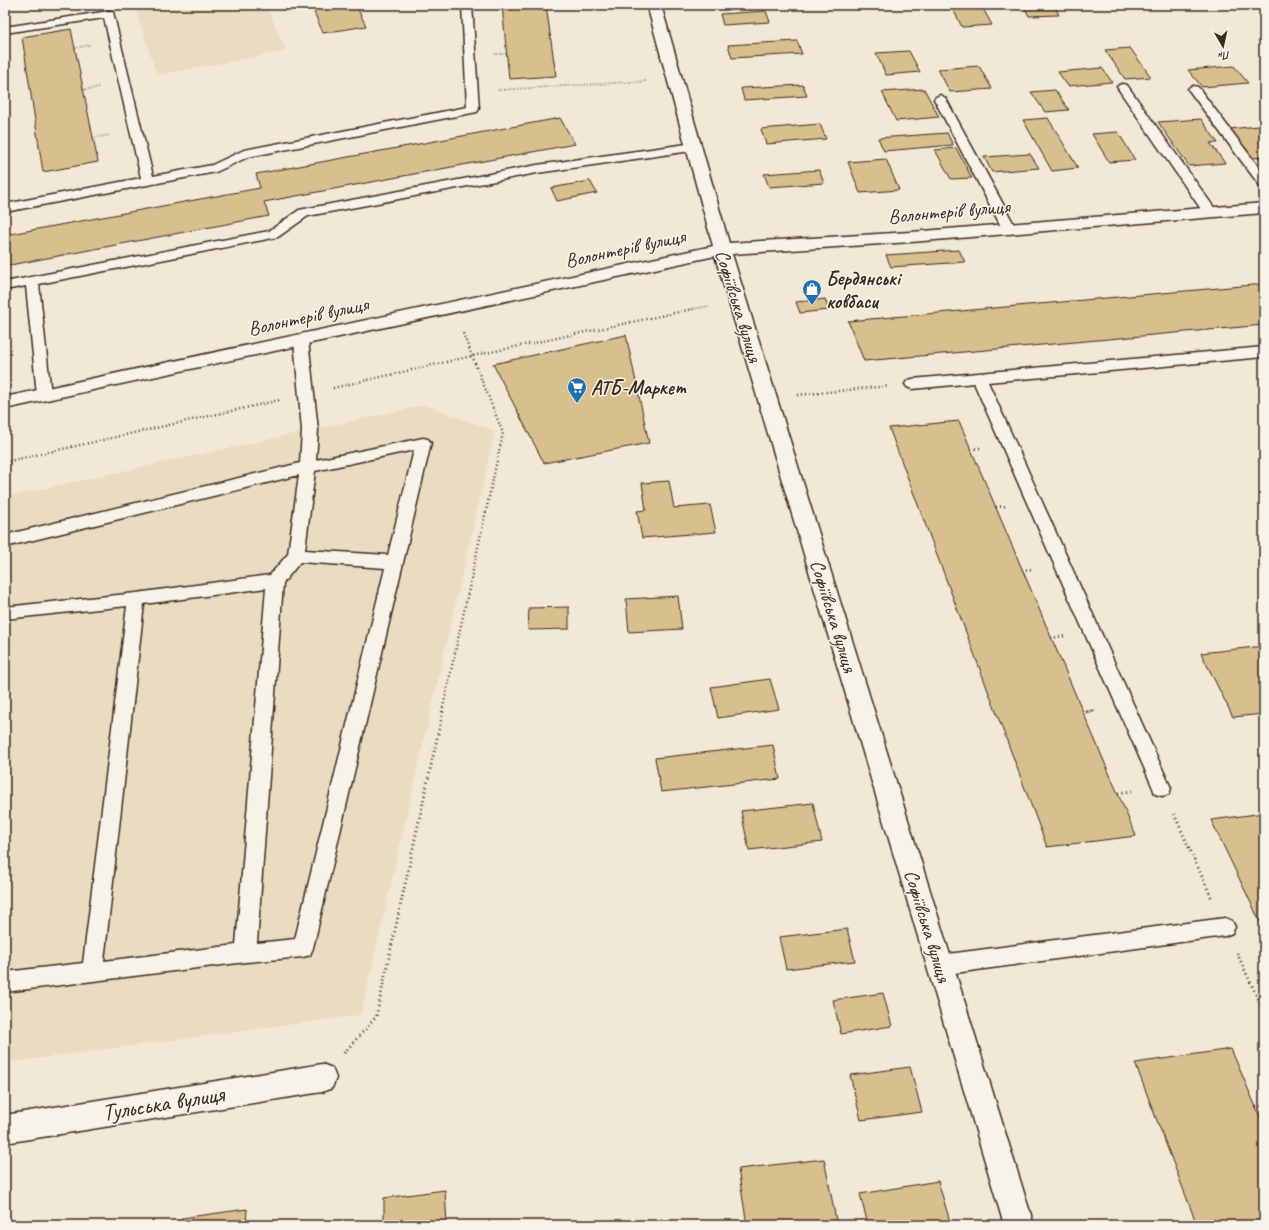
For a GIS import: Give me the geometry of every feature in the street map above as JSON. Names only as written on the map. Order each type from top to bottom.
[{"type":"street","name":"Софіївська вулиця","points":[[654,5],[737,300],[1019,1225]]},
{"type":"street","name":"Волонтерів вулиця","points":[[5,403],[722,249],[911,237],[1264,208]]},
{"type":"street","name":"Тульська вулиця","points":[[5,1129],[322,1078]]},
{"type":"lane","points":[[5,208],[216,168],[244,154],[473,109],[467,5]]},
{"type":"lane","points":[[5,30],[109,14],[148,180]]},
{"type":"lane","points":[[1123,87],[1210,212]]},
{"type":"lane","points":[[1194,89],[1264,183]]},
{"type":"lane","points":[[940,99],[1009,228]]},
{"type":"lane","points":[[5,286],[274,234],[304,213],[537,169],[694,147]]},
{"type":"lane","points":[[32,280],[44,395]]},
{"type":"lane","points":[[246,953],[275,581],[296,556],[308,467],[310,430],[301,340]]},
{"type":"lane","points":[[912,384],[1264,352]]},
{"type":"lane","points":[[979,378],[1162,788]]},
{"type":"lane","points":[[5,541],[308,467],[423,443],[303,948],[246,953],[5,982]]},
{"type":"lane","points":[[296,556],[395,562]]},
{"type":"lane","points":[[5,613],[136,599],[275,581]]},
{"type":"lane","points":[[92,972],[136,599]]},
{"type":"lane","points":[[940,965],[1225,927]]},
{"type":"path","points":[[358,8],[376,5]]},
{"type":"path","points":[[472,91],[675,79]]},
{"type":"path","points":[[5,462],[472,356],[737,300]]},
{"type":"path","points":[[322,1078],[376,1017],[503,433],[452,308]]},
{"type":"path","points":[[767,398],[912,384]]},
{"type":"path","points":[[1162,788],[1264,1012]]},
{"type":"path","points":[[1256,1107],[1264,1106]]},
{"type":"shaded area","points":[[134,5],[266,5],[286,51],[157,75]]},
{"type":"shaded area","points":[[425,405],[495,431],[361,1015],[5,1063],[5,497]]},
{"type":"building","points":[[311,5],[356,5],[366,26],[323,33]]},
{"type":"building","points":[[502,5],[546,5],[556,76],[509,79]]},
{"type":"building","points":[[951,5],[981,5],[992,25],[962,27]]},
{"type":"building","points":[[1023,5],[1054,5],[1059,15],[1029,16]]},
{"type":"building","points":[[766,11],[770,22],[723,25],[720,14]]},
{"type":"building","points":[[71,29],[98,162],[43,172],[22,37]]},
{"type":"building","points":[[797,41],[802,54],[732,58],[728,45]]},
{"type":"building","points":[[1130,48],[1151,77],[1125,79],[1105,50]]},
{"type":"building","points":[[909,51],[920,72],[886,75],[876,53]]},
{"type":"building","points":[[979,66],[992,89],[950,92],[938,69]]},
{"type":"building","points":[[1234,66],[1248,83],[1202,87],[1188,70]]},
{"type":"building","points":[[1102,68],[1112,82],[1068,86],[1058,72]]},
{"type":"building","points":[[803,85],[807,96],[744,100],[741,88]]},
{"type":"building","points":[[924,89],[939,117],[896,121],[882,92]]},
{"type":"building","points":[[1055,90],[1069,110],[1045,112],[1031,92]]},
{"type":"building","points":[[560,118],[575,144],[264,202],[269,216],[5,266],[5,235],[260,188],[256,174]]},
{"type":"building","points":[[1048,118],[1078,168],[1052,171],[1023,120]]},
{"type":"building","points":[[1201,119],[1218,143],[1210,143],[1225,163],[1189,166],[1158,122]]},
{"type":"building","points":[[820,124],[826,139],[766,144],[761,129]]},
{"type":"building","points":[[1259,126],[1264,133],[1264,157],[1252,158],[1229,129]]},
{"type":"building","points":[[1118,132],[1135,160],[1109,162],[1092,134]]},
{"type":"building","points":[[947,133],[953,145],[884,151],[878,138]]},
{"type":"building","points":[[956,148],[972,178],[951,179],[935,150]]},
{"type":"building","points":[[1030,154],[1039,168],[992,172],[984,157]]},
{"type":"building","points":[[886,159],[899,190],[860,193],[848,162]]},
{"type":"building","points":[[819,170],[824,183],[769,187],[764,174]]},
{"type":"building","points":[[590,181],[597,193],[557,201],[551,188]]},
{"type":"building","points":[[959,250],[965,262],[891,267],[886,255]]},
{"type":"building","points":[[1264,284],[1264,325],[864,361],[848,321]]},
{"type":"building","name":"Бердянські ковбаси","points":[[825,299],[829,310],[800,313],[796,302]]},
{"type":"building","name":"АТБ-Маркет","points":[[626,335],[649,443],[544,463],[493,364]]},
{"type":"building","points":[[959,421],[1136,836],[1047,847],[889,428]]},
{"type":"building","points":[[669,481],[674,508],[710,505],[716,532],[642,538],[637,511],[646,510],[642,483]]},
{"type":"building","points":[[678,596],[682,629],[629,632],[626,599]]},
{"type":"building","points":[[569,607],[569,629],[528,630],[529,608]]},
{"type":"building","points":[[1264,646],[1264,714],[1233,717],[1201,653]]},
{"type":"building","points":[[770,679],[779,709],[718,718],[711,687]]},
{"type":"building","points":[[773,745],[780,779],[661,792],[655,758]]},
{"type":"building","points":[[813,803],[822,842],[749,850],[741,811]]},
{"type":"building","points":[[1264,813],[1264,930],[1211,820]]},
{"type":"building","points":[[847,929],[855,961],[786,969],[779,937]]},
{"type":"building","points":[[883,993],[892,1026],[841,1034],[833,1000]]},
{"type":"building","points":[[1231,1049],[1264,1126],[1264,1225],[1197,1225],[1135,1063]]},
{"type":"building","points":[[910,1067],[922,1112],[861,1120],[850,1075]]},
{"type":"building","points":[[824,1159],[837,1225],[747,1225],[738,1169]]},
{"type":"building","points":[[938,1181],[951,1225],[868,1225],[860,1194]]},
{"type":"building","points":[[445,1190],[447,1225],[384,1225],[384,1198]]},
{"type":"building","points":[[247,1209],[246,1225],[182,1225],[182,1218]]},
{"type":"place","name":"Бердянські ковбаси","points":[[812,306]]},
{"type":"place","name":"АТБ-Маркет","points":[[577,404]]}]
